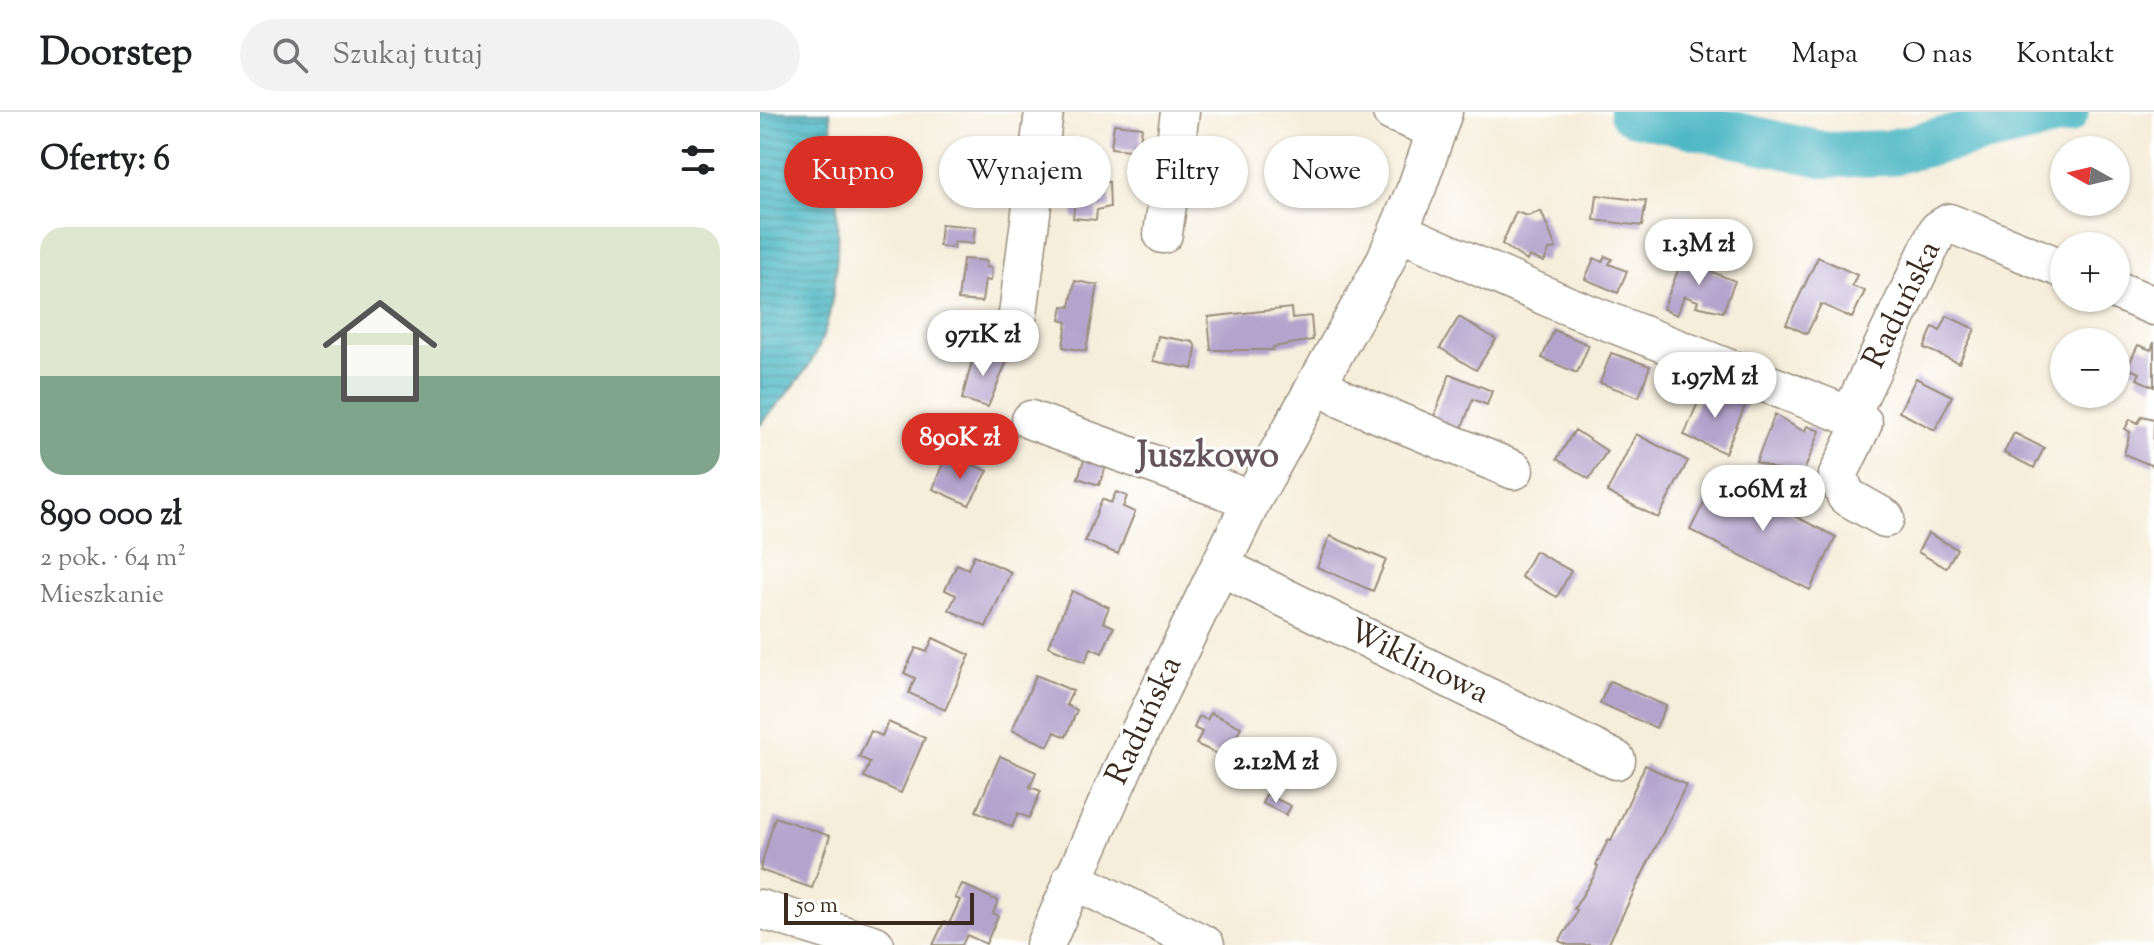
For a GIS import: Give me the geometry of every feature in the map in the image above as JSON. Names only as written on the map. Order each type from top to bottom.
[{"type":"street","points":[[1018,314],[1044,112]]},
{"type":"street","points":[[1163,234],[1180,112]]},
{"type":"street","points":[[1392,112],[1439,121]]},
{"type":"street","name":"Raduńska","points":[[1045,945],[1072,879],[1252,500],[1398,231],[1439,121]]},
{"type":"street","name":"Raduńska","points":[[1885,518],[1846,496],[1838,475],[1863,423],[1850,416],[1938,230],[1949,223],[2050,263]]},
{"type":"street","points":[[1398,231],[1566,305],[1850,416]]},
{"type":"street","points":[[2130,296],[2154,306]]},
{"type":"street","points":[[1317,382],[1343,399],[1514,470]]},
{"type":"street","points":[[1031,420],[1252,500]]},
{"type":"street","name":"Wiklinowa","points":[[1220,566],[1616,760]]},
{"type":"street","points":[[1072,879],[1205,945]]},
{"type":"street","points":[[760,909],[875,945]]},
{"type":"water","points":[[760,112],[830,112],[832,136],[784,136],[784,208],[837,208],[832,302],[825,331],[809,366],[760,425]]},
{"type":"building","points":[[1114,124],[1142,127],[1141,136],[1127,136],[1127,150],[1111,148]]},
{"type":"building","points":[[1597,195],[1646,201],[1642,226],[1594,220]]},
{"type":"building","points":[[1074,208],[1106,208],[1097,210],[1096,220],[1073,218]]},
{"type":"building","points":[[1541,211],[1556,248],[1549,250],[1544,262],[1529,256],[1527,261],[1502,244],[1516,212],[1528,216]]},
{"type":"building","points":[[941,224],[975,227],[973,244],[954,242],[954,248],[939,246]]},
{"type":"building","points":[[1684,255],[1714,267],[1712,272],[1735,281],[1723,312],[1696,306],[1698,301],[1684,296],[1677,315],[1663,309]]},
{"type":"building","points":[[1605,256],[1612,259],[1609,264],[1627,271],[1618,293],[1585,279],[1594,258],[1602,262]]},
{"type":"building","points":[[1818,257],[1857,275],[1852,286],[1865,291],[1852,318],[1821,304],[1807,334],[1786,324]]},
{"type":"building","points":[[963,259],[987,261],[986,267],[992,268],[991,281],[985,280],[982,302],[958,300]]},
{"type":"building","points":[[1075,281],[1098,285],[1086,351],[1063,347],[1067,322],[1060,320],[1063,306],[1070,307]]},
{"type":"building","points":[[1291,308],[1292,318],[1311,316],[1313,340],[1273,347],[1273,350],[1211,350],[1208,317]]},
{"type":"building","points":[[1947,316],[1975,329],[1959,363],[1924,348],[1933,327],[1940,331]]},
{"type":"building","points":[[1459,317],[1496,339],[1476,370],[1440,348]]},
{"type":"building","points":[[1554,330],[1589,345],[1577,373],[1542,358]]},
{"type":"building","points":[[1158,336],[1193,342],[1196,347],[1193,369],[1153,361]]},
{"type":"building","points":[[2154,342],[2154,387],[2137,379],[2140,373],[2130,369],[2138,345],[2151,350]]},
{"type":"building","points":[[975,350],[1007,361],[988,407],[962,399]]},
{"type":"building","points":[[1611,353],[1650,366],[1639,397],[1600,383]]},
{"type":"building","points":[[1450,374],[1492,391],[1487,405],[1473,399],[1460,433],[1432,422]]},
{"type":"building","points":[[1916,378],[1952,396],[1935,430],[1899,412]]},
{"type":"building","points":[[1705,386],[1746,404],[1725,453],[1684,435]]},
{"type":"building","points":[[1775,414],[1797,428],[1805,431],[1807,426],[1820,431],[1801,479],[1756,462]]},
{"type":"building","points":[[2142,416],[2154,419],[2153,466],[2124,454],[2130,432],[2125,429],[2130,419],[2138,423]]},
{"type":"building","points":[[1575,430],[1607,451],[1589,479],[1557,459]]},
{"type":"building","points":[[2014,433],[2044,448],[2034,468],[2004,453]]},
{"type":"building","points":[[1636,434],[1688,461],[1658,518],[1607,492]]},
{"type":"building","points":[[1085,457],[1107,464],[1099,485],[1078,478]]},
{"type":"building","points":[[944,460],[962,467],[964,461],[988,471],[969,505],[933,489]]},
{"type":"building","points":[[1717,477],[1836,537],[1810,590],[1690,530]]},
{"type":"building","points":[[1116,492],[1127,496],[1123,507],[1135,512],[1118,554],[1085,541],[1102,499],[1111,503]]},
{"type":"building","points":[[1928,533],[1957,549],[1946,568],[1918,552]]},
{"type":"building","points":[[1330,536],[1386,560],[1373,591],[1317,567]]},
{"type":"building","points":[[1535,551],[1571,571],[1557,597],[1521,577]]},
{"type":"building","points":[[974,555],[1011,572],[986,627],[949,610],[956,595],[945,590],[957,564],[968,569]]},
{"type":"building","points":[[1072,591],[1109,607],[1103,622],[1114,627],[1102,653],[1091,648],[1085,662],[1048,646]]},
{"type":"building","points":[[933,638],[970,655],[945,710],[909,693],[915,678],[904,673],[916,648],[927,652]]},
{"type":"building","points":[[1036,675],[1073,691],[1066,705],[1077,710],[1066,737],[1055,732],[1048,746],[1012,730]]},
{"type":"building","points":[[1610,681],[1666,706],[1656,728],[1600,703]]},
{"type":"building","points":[[1211,713],[1241,727],[1226,758],[1196,744],[1202,732],[1194,728],[1199,716],[1207,720]]},
{"type":"building","points":[[888,722],[925,738],[901,793],[864,777],[870,762],[859,757],[871,731],[882,736]]},
{"type":"building","points":[[1278,747],[1298,757],[1282,787],[1263,777]]},
{"type":"building","points":[[1000,756],[1036,772],[1030,787],[1041,791],[1029,818],[1018,813],[1012,827],[976,811]]},
{"type":"building","points":[[1645,765],[1686,785],[1608,945],[1568,945],[1559,941],[1573,920],[1577,910],[1574,909],[1594,876],[1596,865],[1608,840],[1611,841]]},
{"type":"building","points":[[1266,794],[1291,806],[1286,815],[1262,803]]},
{"type":"building","points":[[775,817],[830,836],[812,888],[760,870]]},
{"type":"building","points":[[962,884],[998,901],[993,913],[998,916],[986,944],[967,935],[962,945],[933,945],[944,922],[949,924],[960,900],[955,898]]},
{"type":"waterway","points":[[1632,112],[1826,155],[1887,153],[2066,112]]},
{"type":"district","name":"Juszkowo","points":[[1208,457]]}]
